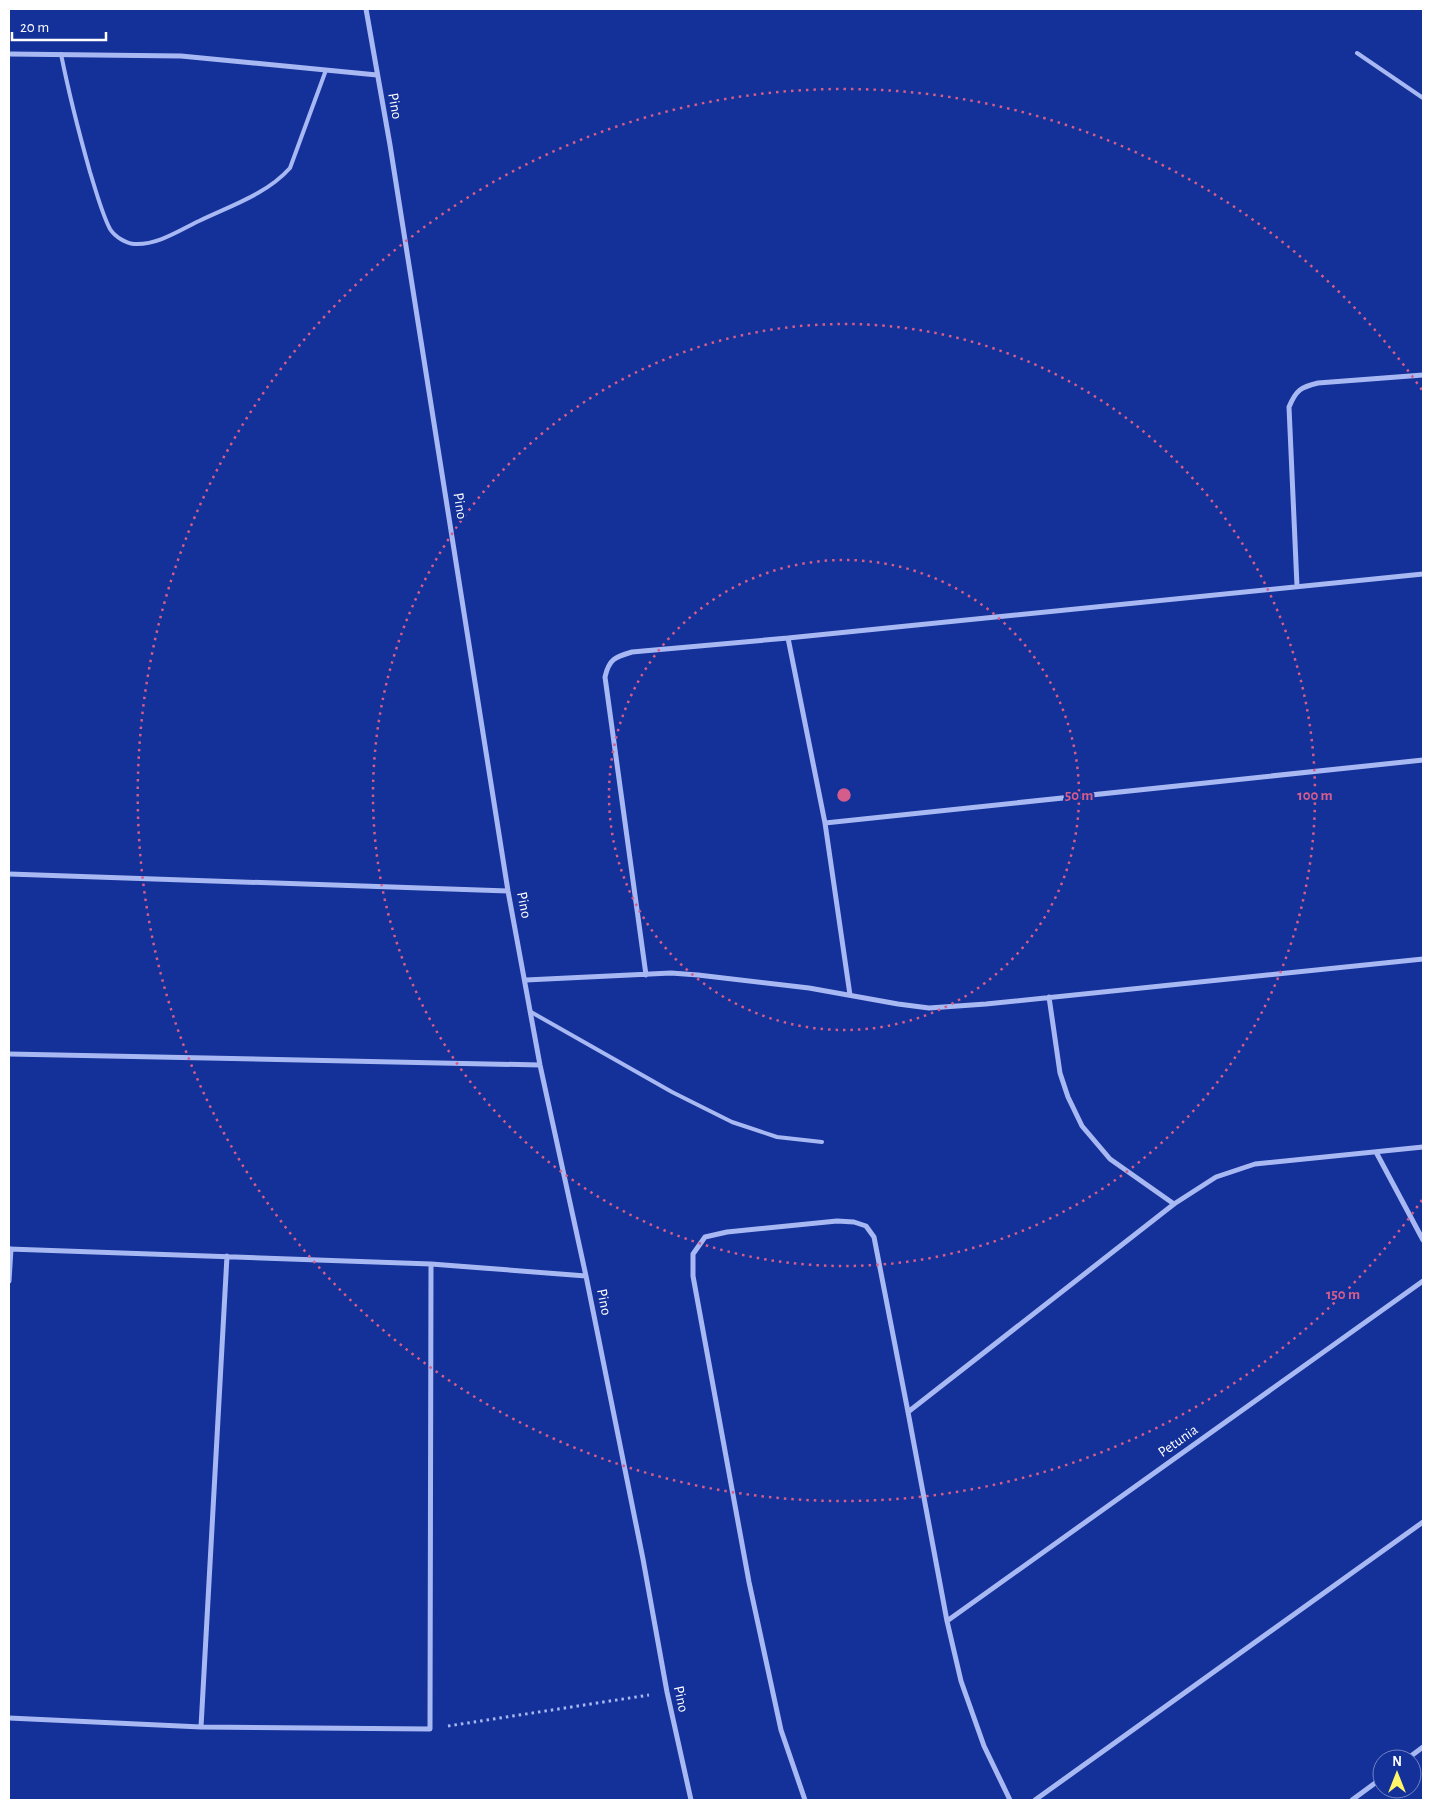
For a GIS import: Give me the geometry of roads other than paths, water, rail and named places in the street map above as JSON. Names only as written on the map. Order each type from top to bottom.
[{"type":"street","name":"Pino","points":[[366,9],[508,891],[526,980],[540,1065],[586,1276],[641,1549],[667,1692],[691,1800]]},
{"type":"street","points":[[9,54],[181,56],[377,75]]},
{"type":"street","points":[[1297,586],[1289,407],[1294,395],[1304,386],[1318,383],[1423,375]]},
{"type":"street","points":[[646,974],[605,677],[608,665],[618,656],[632,652],[1423,574]]},
{"type":"street","points":[[788,638],[825,823],[850,995]]},
{"type":"street","points":[[825,823],[1423,760]]},
{"type":"street","points":[[9,874],[508,891]]},
{"type":"street","points":[[526,980],[646,974],[698,974],[809,988],[929,1008],[986,1004],[1423,959]]},
{"type":"street","points":[[1049,997],[1060,1073],[1082,1126],[1110,1158],[1174,1204]]},
{"type":"street","points":[[9,1054],[540,1065]]},
{"type":"street","points":[[908,1412],[1174,1204],[1216,1177],[1255,1164],[1423,1147]]},
{"type":"street","points":[[1376,1152],[1423,1240]]},
{"type":"street","points":[[805,1800],[780,1730],[749,1582],[693,1276],[693,1254],[705,1237],[726,1232],[836,1221],[854,1222],[866,1226],[874,1237],[946,1621],[961,1681],[984,1746],[1010,1800]]},
{"type":"street","points":[[9,1281],[10,1249],[431,1264],[586,1276]]},
{"type":"street","points":[[202,1727],[226,1256]]},
{"type":"street","points":[[9,1718],[202,1727],[430,1729],[431,1264]]},
{"type":"street","name":"Petunia","points":[[946,1621],[1423,1281]]},
{"type":"street","points":[[1035,1800],[1423,1522]]},
{"type":"street","points":[[1352,1800],[1372,1785]]},
{"type":"lane","points":[[1357,53],[1423,98]]},
{"type":"lane","points":[[60,54],[75,119],[96,191],[111,230],[120,239],[134,244],[152,242],[170,235],[263,190],[279,180],[290,168],[326,70]]},
{"type":"lane","points":[[531,1012],[672,1092],[732,1122],[777,1137],[822,1142]]}]
